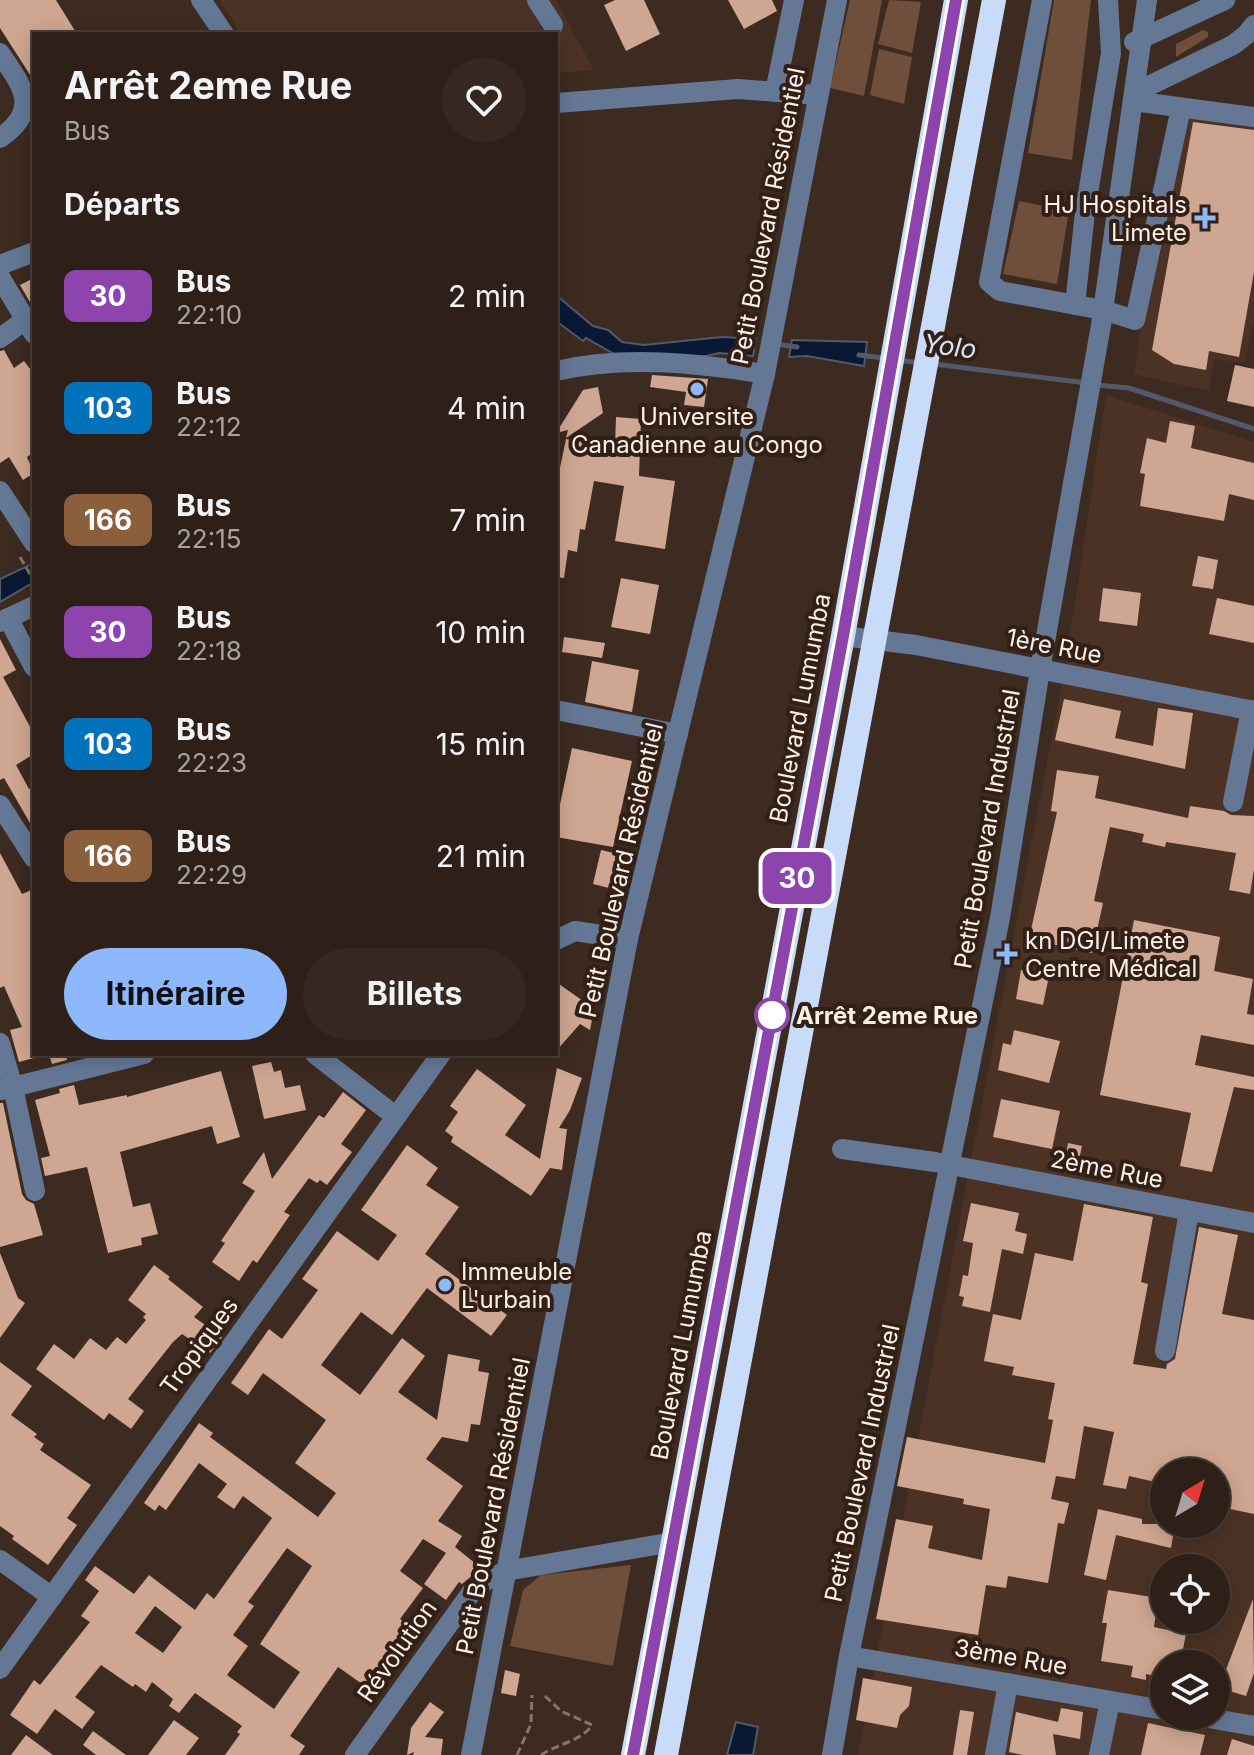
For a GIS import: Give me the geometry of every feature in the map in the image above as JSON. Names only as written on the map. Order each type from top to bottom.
[{"type":"highway","name":"Boulevard Lumumba","points":[[633,1755],[843,636],[956,0]]},
{"type":"highway","points":[[666,1755],[994,0]]},
{"type":"street","points":[[201,0],[223,32]]},
{"type":"street","points":[[537,0],[553,25]]},
{"type":"street","points":[[775,92],[794,0]]},
{"type":"street","name":"Petit Boulevard Résidentiel","points":[[471,1755],[628,939],[766,368],[837,0]]},
{"type":"street","points":[[1042,0],[989,282],[1000,291],[1075,305],[1102,317],[1135,320],[1181,108]]},
{"type":"street","points":[[1075,305],[1085,212],[1111,53],[1108,0]]},
{"type":"street","name":"Petit Boulevard Industriel","points":[[832,1755],[849,1656],[1000,918],[1102,317],[1147,0]]},
{"type":"street","points":[[1111,53],[1225,0]]},
{"type":"street","points":[[1133,97],[1233,45],[1254,25]]},
{"type":"street","points":[[0,53],[23,86],[25,103],[20,118],[0,138]]},
{"type":"street","points":[[558,103],[738,89],[818,95]]},
{"type":"street","points":[[1133,97],[1181,108],[1254,117]]},
{"type":"street","points":[[0,265],[32,253]]},
{"type":"street","points":[[0,277],[29,328],[0,338]]},
{"type":"street","points":[[558,371],[596,364],[639,362],[766,368]]},
{"type":"street","points":[[0,491],[32,540]]},
{"type":"street","points":[[32,607],[4,620],[32,664]]},
{"type":"street","name":"1ère Rue","points":[[843,636],[916,645],[1252,711]]},
{"type":"street","points":[[558,710],[678,734]]},
{"type":"street","points":[[1233,802],[1252,711]]},
{"type":"street","points":[[0,805],[32,855]]},
{"type":"street","points":[[558,920],[575,931],[628,939]]},
{"type":"street","points":[[558,939],[575,931]]},
{"type":"street","points":[[0,1043],[7,1089],[35,1191]]},
{"type":"street","points":[[7,1089],[133,1056]]},
{"type":"street","points":[[318,1056],[395,1116]]},
{"type":"street","name":"Tropiques","points":[[0,1669],[440,1056]]},
{"type":"street","name":"2ème Rue","points":[[842,1149],[1254,1223]]},
{"type":"street","points":[[1165,1351],[1189,1211]]},
{"type":"street","name":"Révolution","points":[[355,1755],[471,1593],[485,1581],[506,1571],[673,1542]]},
{"type":"street","points":[[0,1560],[52,1597]]},
{"type":"street","name":"3ème Rue","points":[[849,1656],[1150,1708]]},
{"type":"street","points":[[995,1755],[1008,1683]]},
{"type":"street","points":[[1099,1755],[1110,1701]]},
{"type":"street","points":[[1230,1722],[1254,1726]]},
{"type":"path","points":[[23,562],[32,578]]},
{"type":"path","points":[[517,1755],[531,1724],[532,1695]]},
{"type":"path","points":[[541,1755],[587,1734],[592,1725],[561,1711],[545,1696]]},
{"type":"shaded area","points":[[219,0],[556,0],[594,70],[558,73],[558,32],[240,32]]},
{"type":"shaded area","points":[[850,0],[882,0],[864,96],[830,88]]},
{"type":"shaded area","points":[[889,0],[921,2],[912,53],[878,44]]},
{"type":"shaded area","points":[[1054,0],[1091,0],[1072,160],[1028,153]]},
{"type":"shaded area","points":[[1203,30],[1208,32],[1208,37],[1176,57],[1176,44]]},
{"type":"shaded area","points":[[879,49],[912,57],[904,104],[870,95]]},
{"type":"shaded area","name":"HJ Hospitals Limete","points":[[1172,107],[1254,117],[1254,319],[1245,363],[1215,359],[1208,391],[1134,374]]},
{"type":"shaded area","points":[[1019,201],[1069,211],[1057,284],[1003,274]]},
{"type":"shaded area","points":[[1106,395],[1254,442],[1254,1755],[858,1755],[1067,656]]},
{"type":"shaded area","points":[[631,1565],[613,1666],[510,1646],[523,1590],[541,1575]]},
{"type":"water","points":[[558,297],[593,326],[608,330],[622,342],[644,345],[722,337],[756,339],[753,356],[719,353],[706,356],[616,355],[586,338],[583,341],[558,322]]},
{"type":"water","points":[[792,340],[867,342],[864,366],[807,356],[789,357]]},
{"type":"water","points":[[32,564],[32,583],[0,602],[0,579]]},
{"type":"water","points":[[736,1722],[758,1727],[753,1755],[727,1755]]},
{"type":"building","points":[[0,0],[56,0],[76,32],[32,32],[32,78],[0,28]]},
{"type":"building","points":[[615,0],[644,0],[660,34],[626,51],[604,5]]},
{"type":"building","points":[[728,0],[772,0],[777,11],[744,29]]},
{"type":"building","name":"HJ Hospitals Limete","points":[[1193,122],[1254,130],[1254,272],[1239,357],[1209,351],[1206,370],[1174,364],[1152,350]]},
{"type":"building","points":[[32,279],[32,306],[20,285]]},
{"type":"building","points":[[4,350],[14,368],[24,361],[32,371],[32,453],[27,457],[32,474],[23,480],[9,457],[0,463],[0,351]]},
{"type":"building","points":[[1235,365],[1254,369],[1254,407],[1227,401]]},
{"type":"building","points":[[652,375],[708,379],[704,407],[684,405],[686,392],[650,387]]},
{"type":"building","points":[[598,387],[603,413],[566,438],[568,430],[558,432],[558,430],[583,390]]},
{"type":"building","points":[[616,417],[641,419],[639,476],[675,481],[665,549],[615,541],[624,486],[594,481],[585,530],[580,529],[577,552],[568,550],[564,578],[558,577],[558,477],[566,439],[615,448]]},
{"type":"building","points":[[1170,421],[1195,426],[1191,448],[1254,463],[1254,500],[1229,494],[1224,521],[1140,506],[1145,474],[1140,473],[1147,438],[1166,443]]},
{"type":"building","points":[[1198,556],[1218,560],[1213,589],[1192,586]]},
{"type":"building","points":[[621,578],[659,585],[650,634],[611,627]]},
{"type":"building","points":[[1103,588],[1141,593],[1137,626],[1099,621]]},
{"type":"building","points":[[1217,598],[1254,606],[1254,643],[1209,634]]},
{"type":"building","points":[[564,637],[605,643],[602,658],[562,652]]},
{"type":"building","points":[[0,639],[16,670],[3,677],[32,730],[32,755],[16,765],[29,789],[32,787],[32,827],[4,778],[0,780]]},
{"type":"building","points":[[592,661],[639,670],[632,712],[585,702]]},
{"type":"building","points":[[1064,699],[1121,711],[1115,738],[1153,746],[1158,708],[1193,713],[1185,769],[1055,740]]},
{"type":"building","points":[[572,748],[632,761],[613,847],[558,837],[559,809]]},
{"type":"building","points":[[1057,770],[1099,776],[1095,798],[1188,818],[1190,806],[1224,811],[1231,815],[1254,816],[1254,869],[1250,894],[1229,890],[1236,853],[1166,842],[1165,847],[1142,842],[1144,834],[1110,827],[1094,901],[1103,903],[1092,953],[1029,939],[1057,812],[1051,811]]},
{"type":"building","points":[[601,850],[618,854],[609,888],[593,884]]},
{"type":"building","points":[[0,853],[22,894],[32,890],[34,1058],[19,1062],[10,1030],[22,1027],[4,986],[0,988]]},
{"type":"building","points":[[1134,920],[1220,937],[1214,971],[1253,979],[1247,1014],[1254,1015],[1254,1045],[1201,1035],[1195,1065],[1254,1077],[1254,1090],[1234,1087],[1212,1172],[1180,1166],[1191,1113],[1100,1095]]},
{"type":"building","points":[[1021,970],[1049,976],[1043,1005],[1016,999]]},
{"type":"building","points":[[558,983],[586,1003],[584,1007],[593,1014],[590,1030],[580,1024],[558,1049]]},
{"type":"building","points":[[1014,1030],[1060,1041],[1049,1083],[998,1070],[1003,1043],[1011,1045]]},
{"type":"building","points":[[50,1056],[66,1056],[67,1060],[52,1064]]},
{"type":"building","points":[[271,1062],[274,1072],[281,1070],[285,1088],[300,1085],[306,1110],[264,1119],[252,1066]]},
{"type":"building","points":[[557,1068],[582,1078],[570,1110],[559,1128],[567,1129],[562,1170],[550,1168],[531,1196],[451,1142],[453,1137],[445,1131],[458,1112],[450,1106],[477,1069],[526,1105],[505,1135],[540,1159]]},
{"type":"building","points":[[221,1071],[240,1137],[217,1144],[212,1126],[120,1152],[133,1207],[150,1203],[158,1234],[141,1238],[142,1245],[108,1253],[87,1167],[45,1176],[41,1158],[50,1156],[35,1100],[60,1093],[59,1089],[74,1085],[79,1105],[127,1097]]},
{"type":"building","points":[[343,1092],[366,1110],[341,1144],[352,1152],[327,1185],[309,1178],[284,1212],[290,1215],[257,1263],[253,1260],[239,1281],[212,1262],[225,1243],[221,1241],[255,1191],[242,1183],[264,1152],[272,1179],[319,1115],[324,1118]]},
{"type":"building","points":[[1001,1099],[1060,1111],[1052,1149],[993,1137]]},
{"type":"building","points":[[0,1103],[3,1103],[22,1194],[34,1204],[43,1235],[0,1247]]},
{"type":"building","points":[[1068,1143],[1082,1146],[1077,1169],[1064,1166]]},
{"type":"building","points":[[407,1145],[438,1168],[426,1185],[459,1207],[425,1254],[507,1315],[491,1336],[427,1288],[392,1335],[361,1312],[321,1365],[360,1395],[402,1338],[425,1356],[398,1392],[437,1420],[448,1354],[480,1360],[478,1371],[489,1373],[480,1425],[471,1424],[468,1442],[442,1437],[426,1459],[463,1486],[438,1521],[462,1536],[455,1547],[481,1568],[462,1584],[459,1582],[446,1600],[424,1584],[446,1553],[423,1539],[400,1571],[423,1588],[400,1619],[418,1632],[399,1657],[390,1651],[365,1686],[338,1667],[290,1736],[305,1746],[299,1755],[225,1755],[242,1726],[195,1693],[179,1713],[169,1706],[173,1699],[152,1682],[146,1692],[135,1684],[133,1687],[101,1665],[75,1697],[95,1712],[82,1729],[55,1709],[37,1734],[10,1715],[34,1680],[40,1685],[90,1622],[81,1616],[99,1591],[85,1580],[95,1566],[134,1594],[149,1575],[195,1610],[207,1593],[214,1599],[272,1518],[243,1496],[234,1509],[217,1497],[227,1484],[199,1463],[166,1510],[159,1505],[155,1511],[144,1503],[199,1423],[213,1433],[210,1437],[318,1517],[336,1493],[295,1463],[326,1420],[263,1373],[248,1395],[231,1383],[269,1329],[282,1339],[318,1290],[302,1279],[337,1231],[378,1261],[397,1235],[361,1210]],"holes":[[[287,1548],[312,1566],[260,1644],[300,1672],[274,1709],[227,1675],[248,1646],[233,1635],[254,1606],[248,1602]],[[155,1606],[182,1627],[163,1653],[135,1633]]]},
{"type":"building","points":[[971,1203],[1019,1213],[1015,1231],[1027,1234],[1023,1254],[1002,1249],[990,1312],[962,1306],[964,1297],[959,1296],[963,1275],[968,1276],[973,1243],[963,1241]]},
{"type":"building","points":[[1084,1204],[1153,1217],[1141,1282],[1148,1284],[1133,1364],[1166,1369],[1167,1364],[1175,1359],[1199,1227],[1238,1235],[1222,1314],[1254,1320],[1254,1514],[1230,1509],[1230,1458],[1150,1458],[1150,1481],[1129,1476],[1126,1489],[1103,1485],[1114,1432],[1084,1426],[1075,1479],[1056,1476],[1051,1499],[1069,1503],[1064,1524],[1058,1523],[1048,1583],[1008,1576],[1006,1588],[986,1585],[978,1635],[876,1619],[896,1519],[933,1526],[928,1548],[982,1560],[990,1509],[963,1504],[964,1499],[897,1486],[907,1437],[1045,1463],[1053,1420],[1048,1419],[1055,1383],[1012,1375],[1014,1367],[984,1361],[993,1314],[1021,1320],[1035,1253],[1073,1261]]},
{"type":"building","points":[[0,1253],[18,1298],[25,1303],[0,1338]]},
{"type":"building","points":[[154,1265],[203,1307],[194,1317],[222,1337],[210,1353],[182,1334],[173,1342],[128,1399],[144,1411],[131,1429],[109,1413],[104,1420],[36,1369],[54,1344],[74,1359],[90,1338],[106,1350],[117,1337],[126,1344],[146,1320],[143,1317],[146,1314],[128,1300]]},
{"type":"building","points":[[0,1362],[32,1386],[11,1415],[37,1434],[34,1437],[44,1444],[40,1450],[91,1485],[67,1518],[77,1525],[48,1565],[12,1539],[14,1536],[0,1526]]},
{"type":"building","points":[[1098,1509],[1142,1519],[1142,1524],[1150,1524],[1150,1538],[1173,1538],[1171,1548],[1116,1535],[1106,1580],[1084,1575]]},
{"type":"building","points":[[1108,1590],[1150,1597],[1150,1634],[1186,1634],[1183,1650],[1150,1650],[1150,1675],[1146,1674],[1146,1680],[1131,1677],[1133,1666],[1101,1661],[1107,1623],[1102,1623]]},
{"type":"building","points":[[1253,1599],[1254,1673],[1246,1696],[1230,1691],[1230,1659]]},
{"type":"building","points":[[505,1670],[520,1674],[516,1696],[501,1693]]},
{"type":"building","points":[[863,1678],[912,1687],[909,1706],[900,1715],[897,1728],[856,1720]]},
{"type":"building","points":[[430,1702],[444,1712],[425,1737],[443,1739],[441,1755],[413,1755],[414,1752],[407,1755],[411,1728]]},
{"type":"building","points":[[1061,1708],[1083,1712],[1080,1739],[1053,1734],[1056,1755],[1009,1752],[1016,1712],[1058,1722]]},
{"type":"building","points":[[960,1710],[974,1712],[967,1755],[953,1755]]},
{"type":"building","points":[[174,1720],[199,1738],[186,1755],[148,1755]]},
{"type":"building","points":[[1148,1723],[1150,1730],[1181,1730],[1205,1735],[1200,1755],[1141,1755]]},
{"type":"building","points":[[93,1731],[126,1755],[96,1755],[83,1745]]},
{"type":"building","points":[[26,1735],[53,1755],[11,1755]]},
{"type":"building","points":[[1232,1739],[1254,1746],[1254,1755],[1227,1755]]},
{"type":"waterway","name":"Yolo","points":[[775,344],[797,347]]},
{"type":"waterway","name":"Yolo","points":[[859,355],[884,358]]},
{"type":"waterway","name":"Yolo","points":[[898,360],[920,363]]},
{"type":"waterway","name":"Yolo","points":[[934,364],[1087,383]]},
{"type":"waterway","name":"Yolo","points":[[1097,385],[1129,388],[1254,429]]},
{"type":"bus line","name":"30","points":[[633,1755],[843,636],[956,0]]},
{"type":"place","name":"HJ Hospitals Limete","points":[[1205,218]]},
{"type":"place","name":"Universite Canadienne au Congo","points":[[697,389]]},
{"type":"place","name":"kn DGI/Limete Centre Médical","points":[[1007,954]]},
{"type":"place","name":"Arrêt 2eme Rue","points":[[772,1015]]},
{"type":"place","name":"Immeuble L'urbain","points":[[445,1285]]}]
